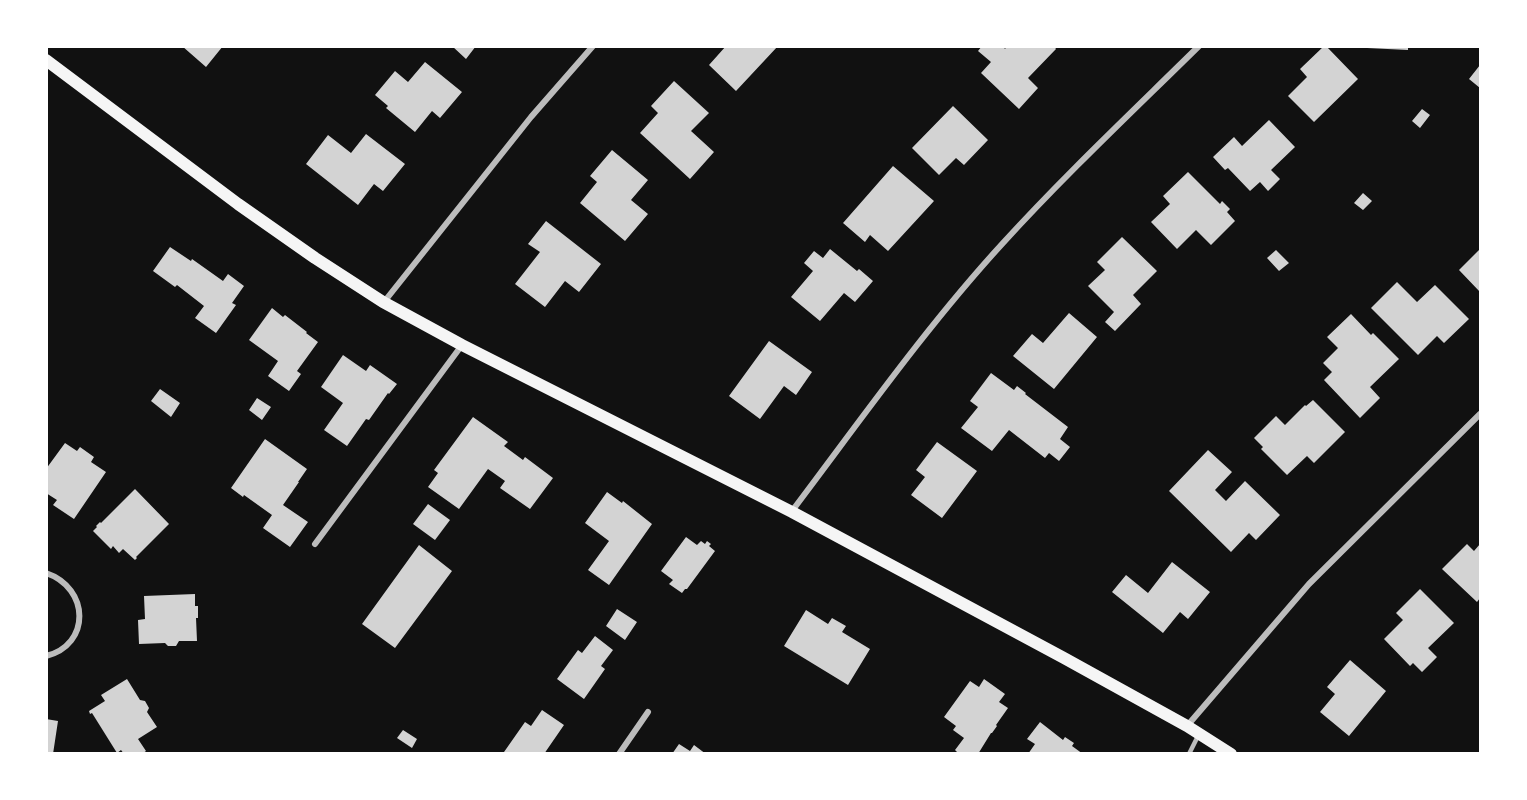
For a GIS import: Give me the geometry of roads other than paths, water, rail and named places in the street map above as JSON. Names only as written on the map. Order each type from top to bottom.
[{"type":"main road","points":[[46,60],[238,204],[383,302],[462,345],[792,512],[1054,652],[1231,753]]},
{"type":"street","points":[[383,302],[531,117],[593,46]]},
{"type":"street","points":[[792,512],[951,303],[1064,179],[1198,46]]},
{"type":"street","points":[[315,544],[462,345]]},
{"type":"street","points":[[1187,726],[1309,584],[1480,414]]},
{"type":"street","points":[[46,573],[57,577],[70,588],[78,602],[80,621],[74,638],[62,650],[46,656]]},
{"type":"street","points":[[619,753],[648,712]]},
{"type":"lane","points":[[1189,753],[1199,734]]}]
